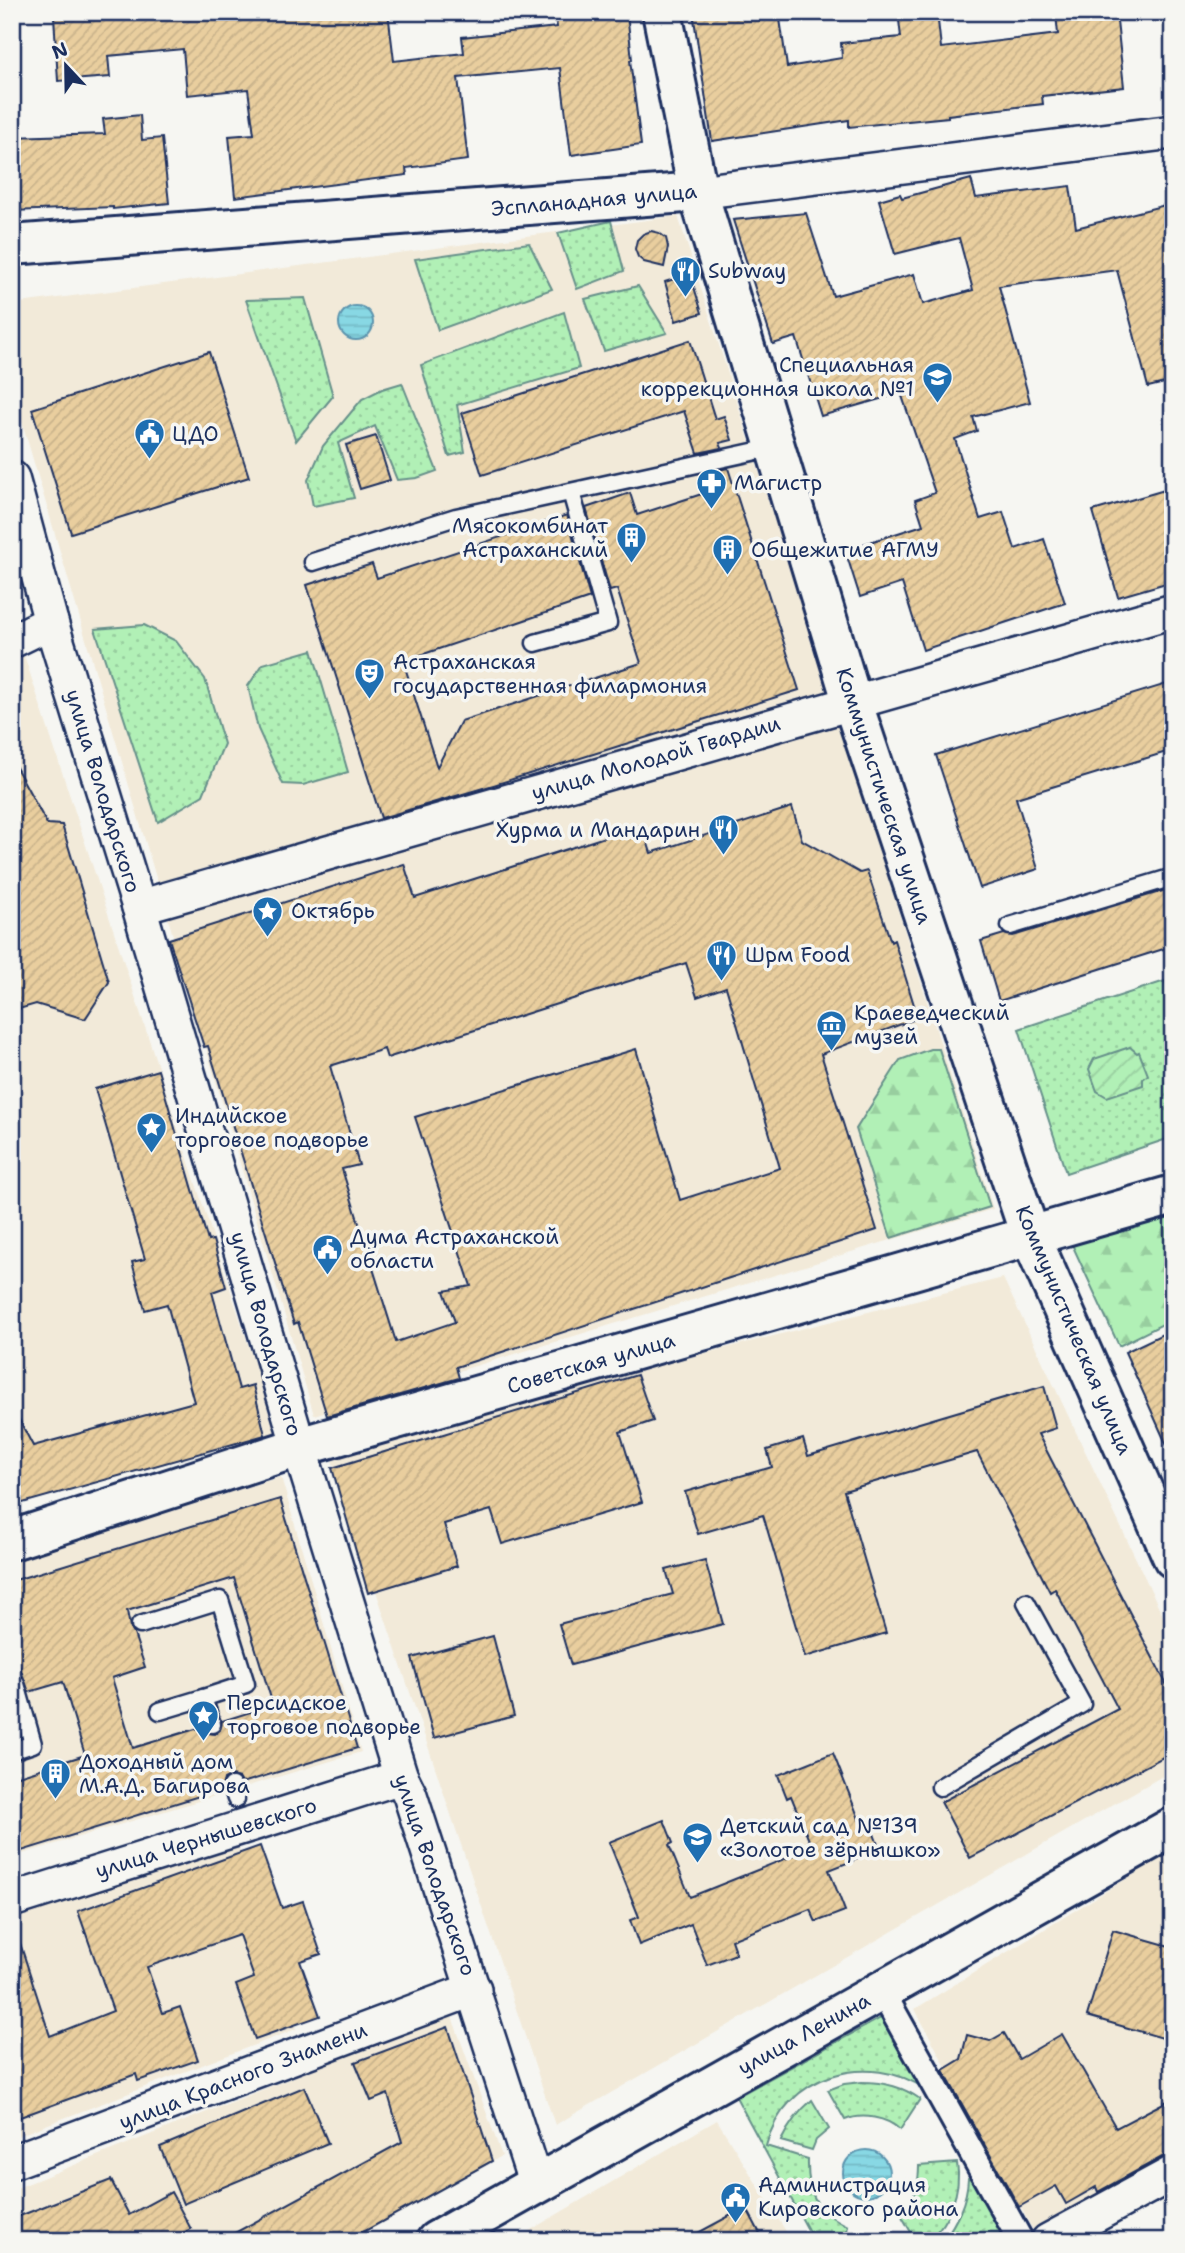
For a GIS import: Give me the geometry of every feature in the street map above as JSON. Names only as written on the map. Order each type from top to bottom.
[{"type":"main road","name":"Коммунистическая улица","points":[[662,12],[698,192],[852,701],[1030,1236],[1173,1558]]},
{"type":"main road","name":"Эспланадная улица","points":[[12,245],[698,192]]},
{"type":"main road","name":"Советская улица","points":[[12,1540],[299,1447],[1173,1195]]},
{"type":"main road","name":"улица Ленина","points":[[436,2241],[1173,1827]]},
{"type":"street","name":"Эспланадная улица","points":[[698,192],[1173,132]]},
{"type":"street","name":"улица Володарского","points":[[12,478],[51,622],[299,1447],[401,1777],[410,1796],[474,1989],[536,2185]]},
{"type":"street","name":"улица Молодой Гвардии","points":[[139,908],[852,701],[1173,611]]},
{"type":"street","points":[[12,641],[51,622]]},
{"type":"street","name":"улица Чернышевского","points":[[12,1899],[401,1777]]},
{"type":"street","name":"улица Красного Знамени","points":[[12,2162],[474,1989]]},
{"type":"street","points":[[889,2004],[1021,2241]]},
{"type":"street","points":[[1048,2241],[1173,2173]]},
{"type":"lane","points":[[313,562],[456,517],[775,447]]},
{"type":"lane","points":[[535,643],[608,623],[571,492]]},
{"type":"lane","points":[[1010,926],[1173,877]]},
{"type":"lane","points":[[140,1625],[220,1600],[246,1684],[160,1711]]},
{"type":"lane","points":[[940,1787],[1082,1704],[1027,1602]]},
{"type":"lane","points":[[12,1685],[16,1684],[33,1744],[12,1751]]},
{"type":"lane","points":[[203,1698],[212,1724]]},
{"type":"shaded area","points":[[678,216],[993,1209],[314,1415],[12,388],[12,304]]},
{"type":"shaded area","points":[[23,652],[277,1433],[12,1506],[12,658]]},
{"type":"shaded area","points":[[1003,1278],[1173,1637],[1173,1770],[555,2125],[328,1448]]},
{"type":"shaded area","points":[[281,1477],[361,1752],[12,1857],[12,1556]]},
{"type":"shaded area","points":[[237,1843],[296,2029],[12,2138],[12,1920]]},
{"type":"shaded area","points":[[1173,1850],[1173,2155],[1034,2232],[915,2009]]},
{"type":"shaded area","points":[[451,2014],[502,2156],[350,2241],[12,2241],[12,2190]]},
{"type":"shaded area","points":[[717,2120],[792,2241],[512,2241]]},
{"type":"green space","points":[[611,221],[624,271],[577,289],[558,233]]},
{"type":"green space","points":[[529,243],[552,289],[438,330],[415,259]]},
{"type":"green space","points":[[638,286],[667,333],[604,351],[585,299]]},
{"type":"green space","points":[[305,298],[333,396],[296,441],[246,300]]},
{"type":"green space","points":[[564,312],[579,368],[457,405],[465,452],[449,456],[421,365]]},
{"type":"green space","points":[[402,383],[437,471],[417,478],[397,480],[375,426],[338,443],[354,498],[313,506],[308,480],[323,446],[362,399]]},
{"type":"green space","points":[[144,625],[176,641],[205,679],[224,744],[203,795],[158,822],[95,629]]},
{"type":"green space","points":[[312,650],[348,772],[303,785],[283,784],[258,729],[248,686],[263,664]]},
{"type":"green space","points":[[1165,981],[1173,1005],[1173,1137],[1066,1173],[1019,1029]]},
{"type":"green space","points":[[1130,1047],[1139,1052],[1148,1075],[1143,1079],[1143,1085],[1107,1097],[1097,1091],[1089,1069],[1094,1059]]},
{"type":"green space","points":[[930,1049],[939,1049],[990,1207],[891,1238],[856,1129],[900,1060]]},
{"type":"green space","points":[[1173,1208],[1173,1319],[1119,1346],[1069,1238]]},
{"type":"green space","points":[[886,2015],[927,2090],[904,2078],[880,2072],[855,2071],[832,2076],[810,2086],[791,2101],[776,2121],[766,2146],[808,2159],[809,2183],[816,2200],[828,2214],[848,2226],[845,2241],[814,2241],[736,2097]]},
{"type":"green space","points":[[862,2082],[892,2086],[920,2099],[900,2130],[874,2117],[845,2120],[828,2090],[844,2084]]},
{"type":"green space","points":[[812,2100],[829,2129],[816,2140],[812,2150],[781,2141],[794,2119]]},
{"type":"green space","points":[[957,2163],[958,2184],[948,2215],[928,2241],[916,2241],[900,2213],[915,2192],[919,2166]]},
{"type":"green space","points":[[975,2173],[1012,2241],[943,2241],[960,2211],[968,2178]]},
{"type":"water","points":[[356,306],[368,311],[373,323],[368,335],[356,340],[344,335],[339,323],[344,311]]},
{"type":"water","points":[[866,2150],[882,2157],[889,2173],[882,2189],[866,2196],[850,2189],[843,2173],[850,2157]]},
{"type":"building","points":[[116,12],[388,12],[394,61],[464,53],[462,37],[557,27],[555,12],[627,12],[641,145],[571,155],[560,68],[458,78],[468,160],[406,168],[407,175],[235,197],[229,136],[254,134],[248,89],[187,95],[183,49],[108,56],[110,77],[58,81],[54,16]]},
{"type":"building","points":[[693,12],[779,12],[787,67],[842,58],[841,43],[901,37],[898,12],[937,12],[941,48],[1058,34],[1056,14],[1116,12],[1124,87],[1042,96],[1043,104],[948,117],[849,127],[849,120],[712,141]]},
{"type":"building","points":[[140,115],[142,140],[162,138],[169,203],[113,209],[12,211],[12,137],[105,134],[103,119]]},
{"type":"building","points":[[971,179],[976,198],[1070,186],[1076,228],[1173,203],[1173,381],[1148,387],[1117,270],[999,286],[1030,402],[973,417],[977,431],[955,439],[980,519],[1003,512],[1015,549],[1044,539],[1065,603],[923,650],[902,583],[860,597],[845,550],[923,525],[915,500],[935,493],[901,393],[821,416],[796,337],[773,344],[733,220],[806,213],[833,296],[914,274],[923,304],[973,290],[959,238],[895,254],[879,200],[900,194],[902,198]]},
{"type":"building","points":[[651,231],[666,238],[668,247],[664,267],[644,262],[635,249],[637,240]]},
{"type":"building","points":[[690,274],[702,313],[676,321],[665,282]]},
{"type":"building","points":[[690,340],[715,419],[724,416],[732,440],[720,443],[722,448],[698,453],[684,411],[482,475],[462,413]]},
{"type":"building","points":[[209,352],[249,477],[71,533],[32,409]]},
{"type":"building","points":[[376,436],[390,480],[360,489],[346,445]]},
{"type":"building","points":[[728,468],[799,690],[381,818],[307,585],[372,564],[377,578],[567,515],[590,598],[403,661],[437,767],[461,721],[641,663],[617,589],[610,591],[586,508],[630,493],[637,515],[711,491],[705,473]]},
{"type":"building","points":[[1168,489],[1173,505],[1173,581],[1118,597],[1093,511]]},
{"type":"building","points":[[1173,682],[1173,750],[1016,798],[1038,869],[980,888],[936,755]]},
{"type":"building","points":[[12,760],[47,824],[62,825],[109,982],[85,1019],[36,1004],[12,1011]]},
{"type":"building","points":[[792,807],[802,840],[860,873],[867,871],[891,942],[894,940],[918,1018],[821,1054],[877,1230],[456,1367],[459,1378],[327,1416],[298,1322],[294,1324],[208,1046],[204,1047],[169,939],[404,864],[415,898],[642,825],[651,853]],"holes":[[[686,963],[697,997],[726,987],[780,1168],[680,1200],[636,1049],[415,1117],[471,1286],[444,1291],[455,1322],[396,1342],[342,1169],[359,1165],[330,1066],[384,1049],[387,1058]]]},
{"type":"building","points":[[1173,888],[1173,946],[999,1001],[981,941],[1004,934],[1013,936]]},
{"type":"building","points":[[158,1070],[208,1241],[213,1240],[226,1287],[212,1292],[239,1389],[253,1385],[265,1435],[12,1506],[12,1406],[33,1446],[194,1402],[167,1304],[145,1310],[132,1262],[145,1259],[95,1089]]},
{"type":"building","points":[[1173,1329],[1173,1459],[1125,1352]]},
{"type":"building","points":[[637,1375],[653,1421],[620,1432],[642,1502],[502,1544],[491,1510],[444,1524],[457,1566],[368,1593],[332,1468]]},
{"type":"building","points":[[1044,1386],[1056,1428],[1038,1434],[1173,1697],[1173,1752],[970,1858],[941,1802],[1118,1709],[1055,1589],[1050,1592],[977,1452],[844,1491],[886,1633],[805,1657],[763,1515],[698,1534],[685,1492],[772,1467],[767,1450],[803,1439],[808,1456]]},
{"type":"building","points":[[280,1499],[357,1748],[242,1783],[239,1778],[230,1776],[224,1779],[222,1789],[12,1854],[12,1778],[85,1755],[63,1682],[29,1692],[17,1660],[12,1661],[12,1581]],"holes":[[[234,1578],[273,1705],[222,1721],[220,1730],[215,1734],[206,1732],[202,1727],[133,1748],[112,1678],[145,1667],[127,1611]]]},
{"type":"building","points":[[705,1560],[723,1624],[571,1665],[559,1624],[673,1594],[666,1570]]},
{"type":"building","points":[[493,1636],[514,1716],[434,1738],[412,1658]]},
{"type":"building","points":[[833,1753],[863,1829],[871,1826],[880,1850],[829,1870],[845,1911],[816,1922],[810,1909],[731,1940],[736,1954],[707,1965],[691,1924],[639,1945],[630,1920],[639,1917],[609,1842],[664,1820],[673,1843],[669,1845],[690,1897],[812,1848],[791,1796],[787,1798],[778,1775]]},
{"type":"building","points":[[260,1846],[282,1908],[303,1901],[321,1954],[300,1961],[320,2016],[255,2039],[236,1985],[254,1978],[239,1935],[147,1967],[163,2013],[180,2007],[198,2060],[138,2081],[136,2074],[12,2120],[12,1935],[17,1934],[50,2036],[113,2011],[78,1911]]},
{"type":"building","points":[[1113,1930],[1173,1947],[1173,2041],[1087,2016]]},
{"type":"building","points":[[448,2027],[492,2161],[347,2241],[220,2241],[402,2142],[388,2094],[371,2101],[355,2062]]},
{"type":"building","points":[[1004,2033],[1019,2059],[1062,2034],[1116,2128],[1173,2098],[1173,2154],[1164,2156],[1098,2192],[1096,2187],[1066,2204],[1056,2186],[1019,2207],[943,2070],[961,2059],[967,2035],[990,2041]]},
{"type":"building","points":[[304,2087],[328,2143],[183,2204],[160,2147]]},
{"type":"building","points":[[111,2180],[129,2215],[171,2192],[191,2229],[168,2241],[12,2241],[12,2219]]},
{"type":"building","name":"Администрация Кировского района","points":[[746,2207],[764,2241],[683,2241]]},
{"type":"place","name":"Subway","points":[[685,298]]},
{"type":"place","name":"Специальная коррекционная школа №1","points":[[937,404]]},
{"type":"place","name":"ЦДО","points":[[149,461]]},
{"type":"place","name":"Магистр","points":[[711,510]]},
{"type":"place","name":"Мясокомбинат Астраханский","points":[[631,565]]},
{"type":"place","name":"Общежитие АГМУ","points":[[728,577]]},
{"type":"place","name":"Астраханская государственная филармония","points":[[370,701]]},
{"type":"place","name":"Хурма и Мандарин","points":[[723,857]]},
{"type":"place","name":"Октябрь","points":[[268,938]]},
{"type":"place","name":"Шрм Food","points":[[722,982]]},
{"type":"place","name":"Краеведческий музей","points":[[831,1052]]},
{"type":"place","name":"Индийское торговое подворье","points":[[152,1155]]},
{"type":"place","name":"Дума Астраханской области","points":[[327,1276]]},
{"type":"place","name":"Персидское торговое подворье","points":[[204,1742]]},
{"type":"place","name":"Доходный дом М.А.Д. Багирова","points":[[56,1801]]},
{"type":"place","name":"Детский сад №139 «Золотое зёрнышко»","points":[[697,1865]]},
{"type":"place","name":"Администрация Кировского района","points":[[735,2224]]}]
